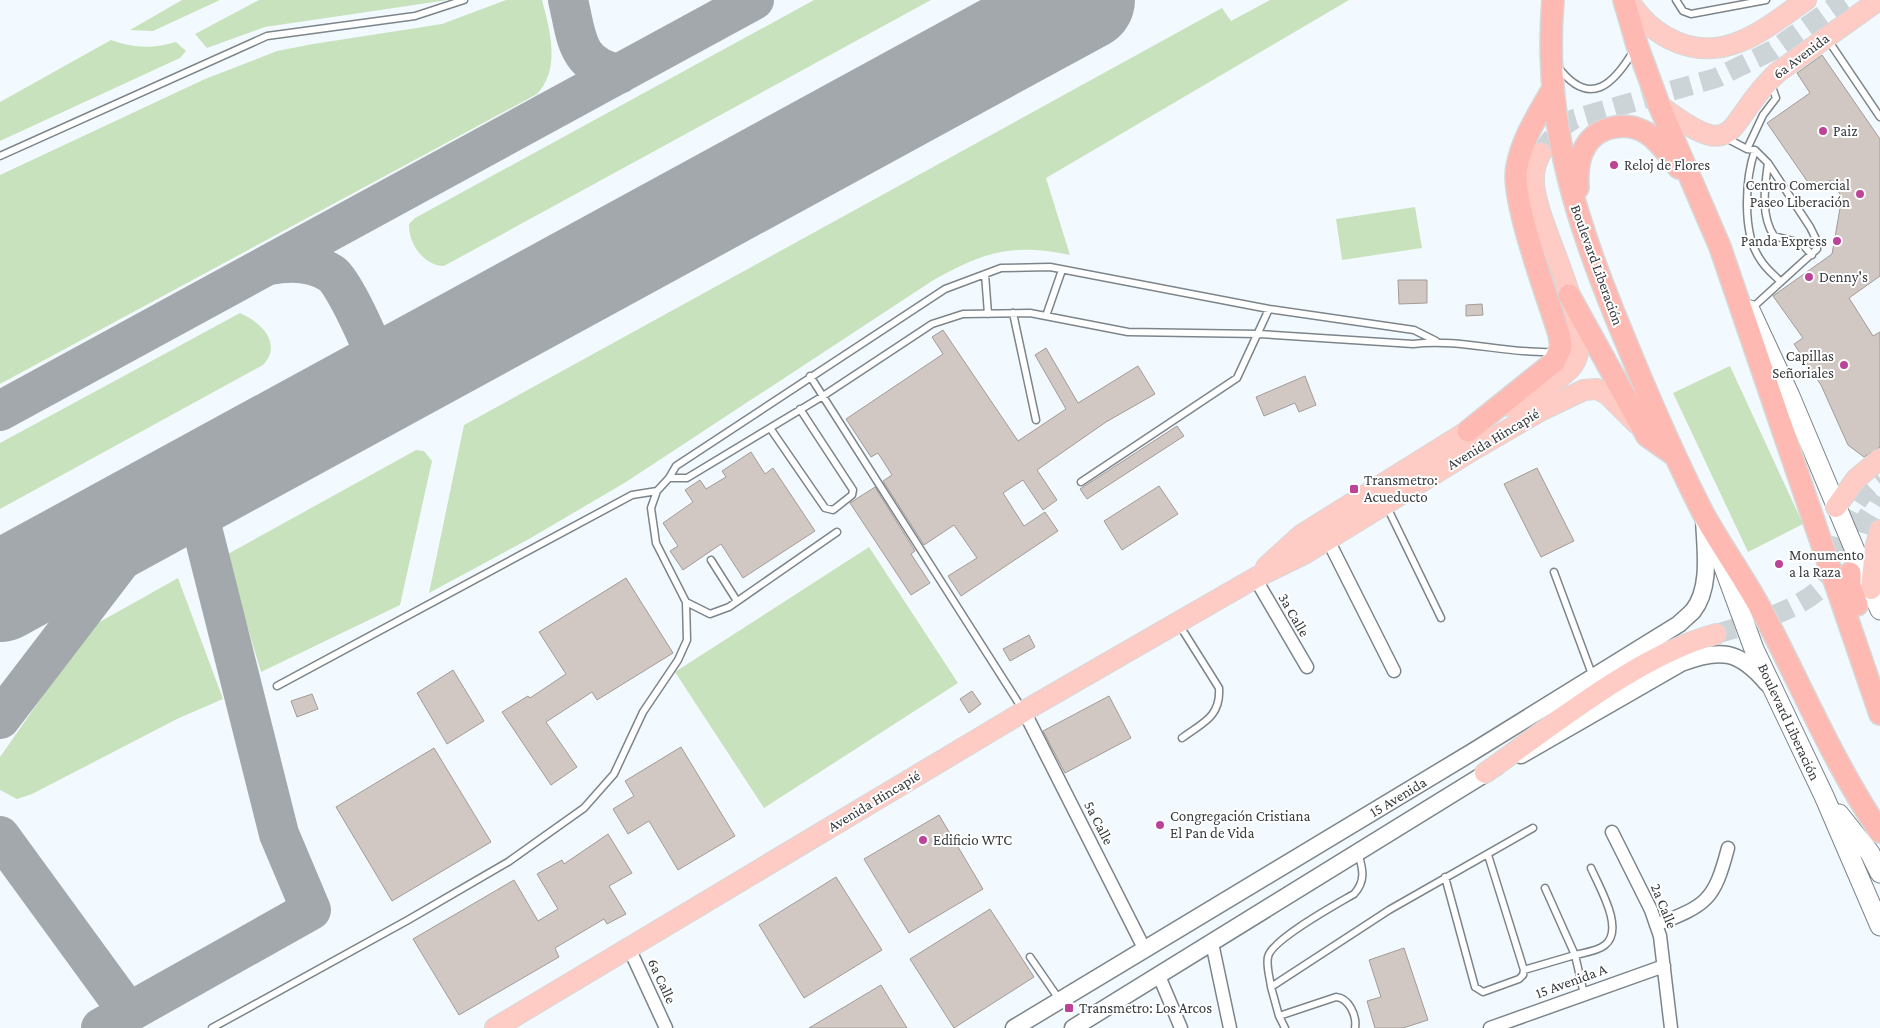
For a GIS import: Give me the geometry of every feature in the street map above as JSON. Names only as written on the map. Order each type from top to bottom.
[{"type":"highway","name":"Boulevard Liberación","points":[[1554,0],[1551,58],[1552,90],[1561,147],[1587,243],[1641,379],[1704,514],[1762,612],[1846,776],[1880,832]]},
{"type":"highway","points":[[1624,0],[1658,105],[1720,247],[1880,714]]},
{"type":"highway","points":[[1468,430],[1546,369],[1554,362],[1559,351],[1559,334],[1520,206],[1516,178],[1524,143],[1552,90]]},
{"type":"highway","points":[[1587,243],[1578,187],[1578,168],[1582,151],[1595,134],[1609,128],[1624,126],[1644,132],[1658,143],[1693,184]]},
{"type":"highway","points":[[1569,295],[1647,436],[1676,456]]},
{"type":"highway","points":[[1850,573],[1850,586],[1880,666]]},
{"type":"main road","points":[[1628,0],[1657,33],[1689,47],[1710,50],[1724,48],[1744,40],[1800,2]]},
{"type":"main road","name":"6a Avenida","points":[[1722,136],[1734,128],[1769,80],[1879,0]]},
{"type":"main road","points":[[1658,105],[1694,130],[1710,136],[1722,136]]},
{"type":"main road","name":"Avenida Hincapié","points":[[1255,578],[1280,552],[1301,535],[1468,430],[1563,375],[1572,367],[1577,357],[1579,339],[1569,295],[1535,190],[1534,169],[1541,153]]},
{"type":"main road","points":[[1720,247],[1750,310],[1880,610]]},
{"type":"main road","name":"Avenida Hincapié","points":[[495,1028],[1024,711],[1255,578],[1328,540],[1512,426],[1584,390],[1597,389],[1608,394],[1647,436]]},
{"type":"main road","points":[[1836,507],[1856,479],[1880,459]]},
{"type":"main road","name":"Boulevard Liberación","points":[[1704,514],[1754,649],[1824,796],[1880,926]]},
{"type":"main road","points":[[1871,589],[1874,557],[1880,530]]},
{"type":"main road","points":[[1485,773],[1603,691],[1666,653],[1690,642],[1716,634]]},
{"type":"main road","points":[[1824,796],[1870,853],[1880,873]]},
{"type":"street","name":"15 Avenida","points":[[1014,1028],[1679,624],[1693,610],[1702,596],[1705,579],[1704,514]]},
{"type":"street","points":[[1328,540],[1394,671]]},
{"type":"street","name":"3a Calle","points":[[1255,578],[1307,668]]},
{"type":"street","name":"15 Avenida","points":[[1073,1028],[1485,773],[1536,748],[1668,671],[1697,657],[1727,654],[1740,659],[1754,668],[1774,690]]},
{"type":"street","name":"5a Calle","points":[[1024,711],[1145,950]]},
{"type":"street","name":"2a Calle","points":[[1612,832],[1656,925],[1664,966],[1671,1028]]},
{"type":"street","points":[[1656,925],[1678,916],[1709,897],[1720,880],[1728,848]]},
{"type":"street","points":[[1212,943],[1230,1028]]},
{"type":"street","name":"6a Calle","points":[[628,948],[666,1028]]},
{"type":"street","name":"15 Avenida A","points":[[1490,1028],[1512,1024],[1584,994],[1664,966]]},
{"type":"street","points":[[1159,976],[1182,1028]]},
{"type":"lane","points":[[0,156],[267,36],[414,16],[464,0]]},
{"type":"lane","points":[[1676,0],[1683,11],[1691,14],[1766,0]]},
{"type":"lane","points":[[1826,37],[1880,117]]},
{"type":"lane","points":[[1551,58],[1573,82],[1595,89],[1607,85],[1618,76],[1637,45]]},
{"type":"lane","points":[[1747,149],[1764,115],[1776,98],[1769,80]]},
{"type":"lane","points":[[1722,136],[1747,149],[1755,150],[1768,162],[1817,241],[1817,249],[1812,255],[1750,310]]},
{"type":"lane","points":[[1755,150],[1749,168],[1746,191],[1751,239],[1760,259],[1781,282]]},
{"type":"lane","points":[[1768,162],[1765,206],[1769,228],[1774,236],[1802,243],[1812,255]]},
{"type":"lane","points":[[212,1028],[408,920],[508,862],[584,808],[614,774],[643,712],[678,660],[687,640],[686,602],[656,544],[652,508],[657,491],[669,478],[676,466],[810,376],[945,289],[1001,268],[1050,267],[1269,310],[1414,330],[1436,341]]},
{"type":"lane","points":[[1046,316],[1062,270]]},
{"type":"lane","points":[[985,274],[988,314]]},
{"type":"lane","points":[[1081,482],[1237,378],[1269,310]]},
{"type":"lane","points":[[1013,313],[1036,420]]},
{"type":"lane","points":[[669,478],[687,478],[823,396],[932,324],[963,314],[1030,313],[1128,332],[1259,334],[1413,344],[1436,341],[1528,353],[1559,351]]},
{"type":"lane","points":[[810,376],[1024,711]]},
{"type":"lane","points":[[770,428],[825,508],[833,510],[852,496],[853,490],[800,409]]},
{"type":"lane","points":[[277,686],[632,495],[657,491]]},
{"type":"lane","points":[[1386,504],[1441,618]]},
{"type":"lane","points":[[686,602],[710,614],[729,608],[837,532]]},
{"type":"lane","points":[[711,560],[737,601]]},
{"type":"lane","points":[[1554,572],[1593,677]]},
{"type":"lane","points":[[1178,623],[1219,688],[1220,700],[1215,714],[1182,738]]},
{"type":"lane","points":[[1271,987],[1389,910],[1533,828]]},
{"type":"lane","points":[[1285,1028],[1279,1016],[1271,987],[1267,958],[1270,950],[1285,936],[1354,894],[1361,886],[1364,872],[1357,853]]},
{"type":"lane","points":[[1445,877],[1478,990],[1483,992],[1519,979],[1524,975],[1524,970],[1488,855]]},
{"type":"lane","points":[[1524,970],[1605,946],[1612,936],[1613,922],[1591,868]]},
{"type":"lane","points":[[1545,888],[1575,955],[1584,994]]},
{"type":"lane","points":[[1030,957],[1060,1001]]},
{"type":"lane","points":[[1279,1016],[1336,997],[1343,998],[1348,1002],[1356,1022],[1355,1028]]},
{"type":"green space","points":[[182,0],[220,0],[153,31],[130,30]]},
{"type":"green space","points":[[259,0],[448,0],[265,27],[207,48],[195,34]]},
{"type":"green space","points":[[506,0],[542,0],[552,49],[549,73],[537,94],[0,384],[0,175],[205,79],[277,51],[442,24]]},
{"type":"green space","points":[[814,0],[931,0],[444,266],[437,265],[424,258],[414,246],[409,231],[409,224],[415,218]]},
{"type":"green space","points":[[1270,0],[1349,0],[1046,178],[1070,255],[1049,251],[1014,250],[983,257],[950,271],[626,482],[529,539],[429,593],[464,425],[1222,8],[1231,21]]},
{"type":"green space","points":[[111,40],[143,47],[176,42],[186,51],[180,58],[0,141],[0,102]]},
{"type":"green space","points":[[1415,207],[1422,248],[1342,260],[1336,219]]},
{"type":"green space","points":[[240,313],[255,322],[267,334],[271,349],[269,357],[263,365],[0,509],[0,443]]},
{"type":"green space","points":[[1730,366],[1803,524],[1748,552],[1673,393]]},
{"type":"green space","points":[[416,450],[424,451],[432,461],[400,605],[261,672],[226,555]]},
{"type":"green space","points":[[869,547],[958,683],[764,808],[675,672]]},
{"type":"green space","points":[[178,578],[223,699],[179,718],[32,794],[17,799],[0,790],[0,757],[86,634],[96,624]]},
{"type":"building","name":"Centro Comercial Paseo Liberación","points":[[1822,55],[1880,139],[1880,276],[1849,298],[1873,336],[1880,332],[1880,447],[1864,457],[1848,445],[1821,385],[1794,344],[1803,338],[1773,296],[1832,254],[1842,197],[1830,180],[1814,191],[1767,123],[1810,93],[1797,73]]},
{"type":"building","points":[[1398,280],[1427,280],[1427,303],[1399,304]]},
{"type":"building","points":[[1482,304],[1483,315],[1466,316],[1466,305]]},
{"type":"building","points":[[943,330],[1018,441],[1066,409],[1035,355],[1046,348],[1078,403],[1138,366],[1155,394],[1106,422],[1037,470],[1057,500],[1043,510],[1023,480],[1003,493],[1024,526],[1045,512],[1058,531],[961,596],[948,576],[977,558],[954,525],[924,545],[883,481],[892,475],[878,453],[871,457],[846,419],[943,354],[932,337]]},
{"type":"building","points":[[1305,376],[1316,405],[1299,412],[1295,403],[1264,416],[1256,397]]},
{"type":"building","points":[[1177,426],[1184,436],[1087,499],[1080,489]]},
{"type":"building","points":[[751,452],[765,474],[773,468],[815,531],[743,578],[721,544],[683,570],[670,551],[678,546],[663,523],[693,502],[685,490],[700,480],[706,489],[726,477],[722,471]]},
{"type":"building","points":[[1537,468],[1574,541],[1541,557],[1504,484]]},
{"type":"building","points":[[1159,486],[1178,514],[1122,550],[1104,521]]},
{"type":"building","points":[[875,487],[915,551],[911,554],[930,583],[911,595],[850,503]]},
{"type":"building","points":[[626,578],[673,653],[597,700],[592,692],[546,722],[577,767],[551,785],[502,712],[528,696],[530,698],[566,674],[539,632]]},
{"type":"building","points":[[1029,635],[1035,647],[1010,661],[1003,649]]},
{"type":"building","points":[[453,670],[484,721],[447,744],[417,693]]},
{"type":"building","points":[[972,691],[981,704],[969,713],[960,699]]},
{"type":"building","points":[[312,694],[318,709],[297,717],[291,701]]},
{"type":"building","points":[[1109,696],[1131,738],[1065,773],[1043,731]]},
{"type":"building","points":[[681,747],[735,836],[678,870],[649,821],[628,834],[613,809],[634,796],[625,781]]},
{"type":"building","points":[[434,748],[491,842],[392,901],[336,807]]},
{"type":"building","points":[[939,815],[983,889],[909,933],[864,859]]},
{"type":"building","points":[[608,834],[632,873],[609,886],[626,914],[607,924],[604,919],[555,948],[559,957],[459,1015],[413,939],[514,880],[538,921],[558,909],[537,874],[562,860],[564,864]]},
{"type":"building","points":[[836,877],[882,950],[804,998],[759,925]]},
{"type":"building","points":[[990,909],[1034,977],[954,1028],[910,959]]},
{"type":"building","points":[[1404,948],[1428,1020],[1403,1028],[1375,1028],[1367,1001],[1381,997],[1369,960]]},
{"type":"building","points":[[881,985],[907,1028],[809,1028]]},
{"type":"taxiway","points":[[568,0],[580,48],[594,64],[619,74]]},
{"type":"taxiway","points":[[0,411],[754,0]]},
{"type":"taxiway","points":[[269,265],[285,263],[309,264],[325,270],[337,279],[357,314],[373,352],[376,368],[371,390]]},
{"type":"taxiway","points":[[367,336],[388,359],[409,369]]},
{"type":"taxiway","points":[[101,1028],[311,910],[279,834],[192,488]]},
{"type":"taxiway","points":[[0,719],[166,502]]},
{"type":"taxiway","points":[[0,836],[129,1013]]},
{"type":"runway","points":[[0,592],[1085,0]]},
{"type":"tunnel","points":[[1541,153],[1558,130],[1574,119],[1716,78],[1773,50],[1844,0]]},
{"type":"tunnel","points":[[1716,634],[1762,620],[1794,606],[1809,598],[1821,588],[1834,570],[1848,517],[1864,492],[1880,478]]},
{"type":"tunnel","points":[[1851,563],[1860,530],[1880,497]]},
{"type":"place","name":"Paiz","points":[[1823,131]]},
{"type":"place","name":"Reloj de Flores","points":[[1614,165]]},
{"type":"place","name":"Centro Comercial Paseo Liberación","points":[[1860,194]]},
{"type":"place","name":"Panda Express","points":[[1837,241]]},
{"type":"place","name":"Denny's","points":[[1809,277]]},
{"type":"place","name":"Capillas Señoriales","points":[[1844,365]]},
{"type":"place","name":"Transmetro: Acueducto","points":[[1354,489]]},
{"type":"place","name":"Monumento a la Raza","points":[[1779,564]]},
{"type":"place","name":"Congregación Cristiana El Pan de Vida","points":[[1160,825]]},
{"type":"place","name":"Edificio WTC","points":[[923,840]]},
{"type":"place","name":"Transmetro: Los Arcos","points":[[1069,1008]]}]
